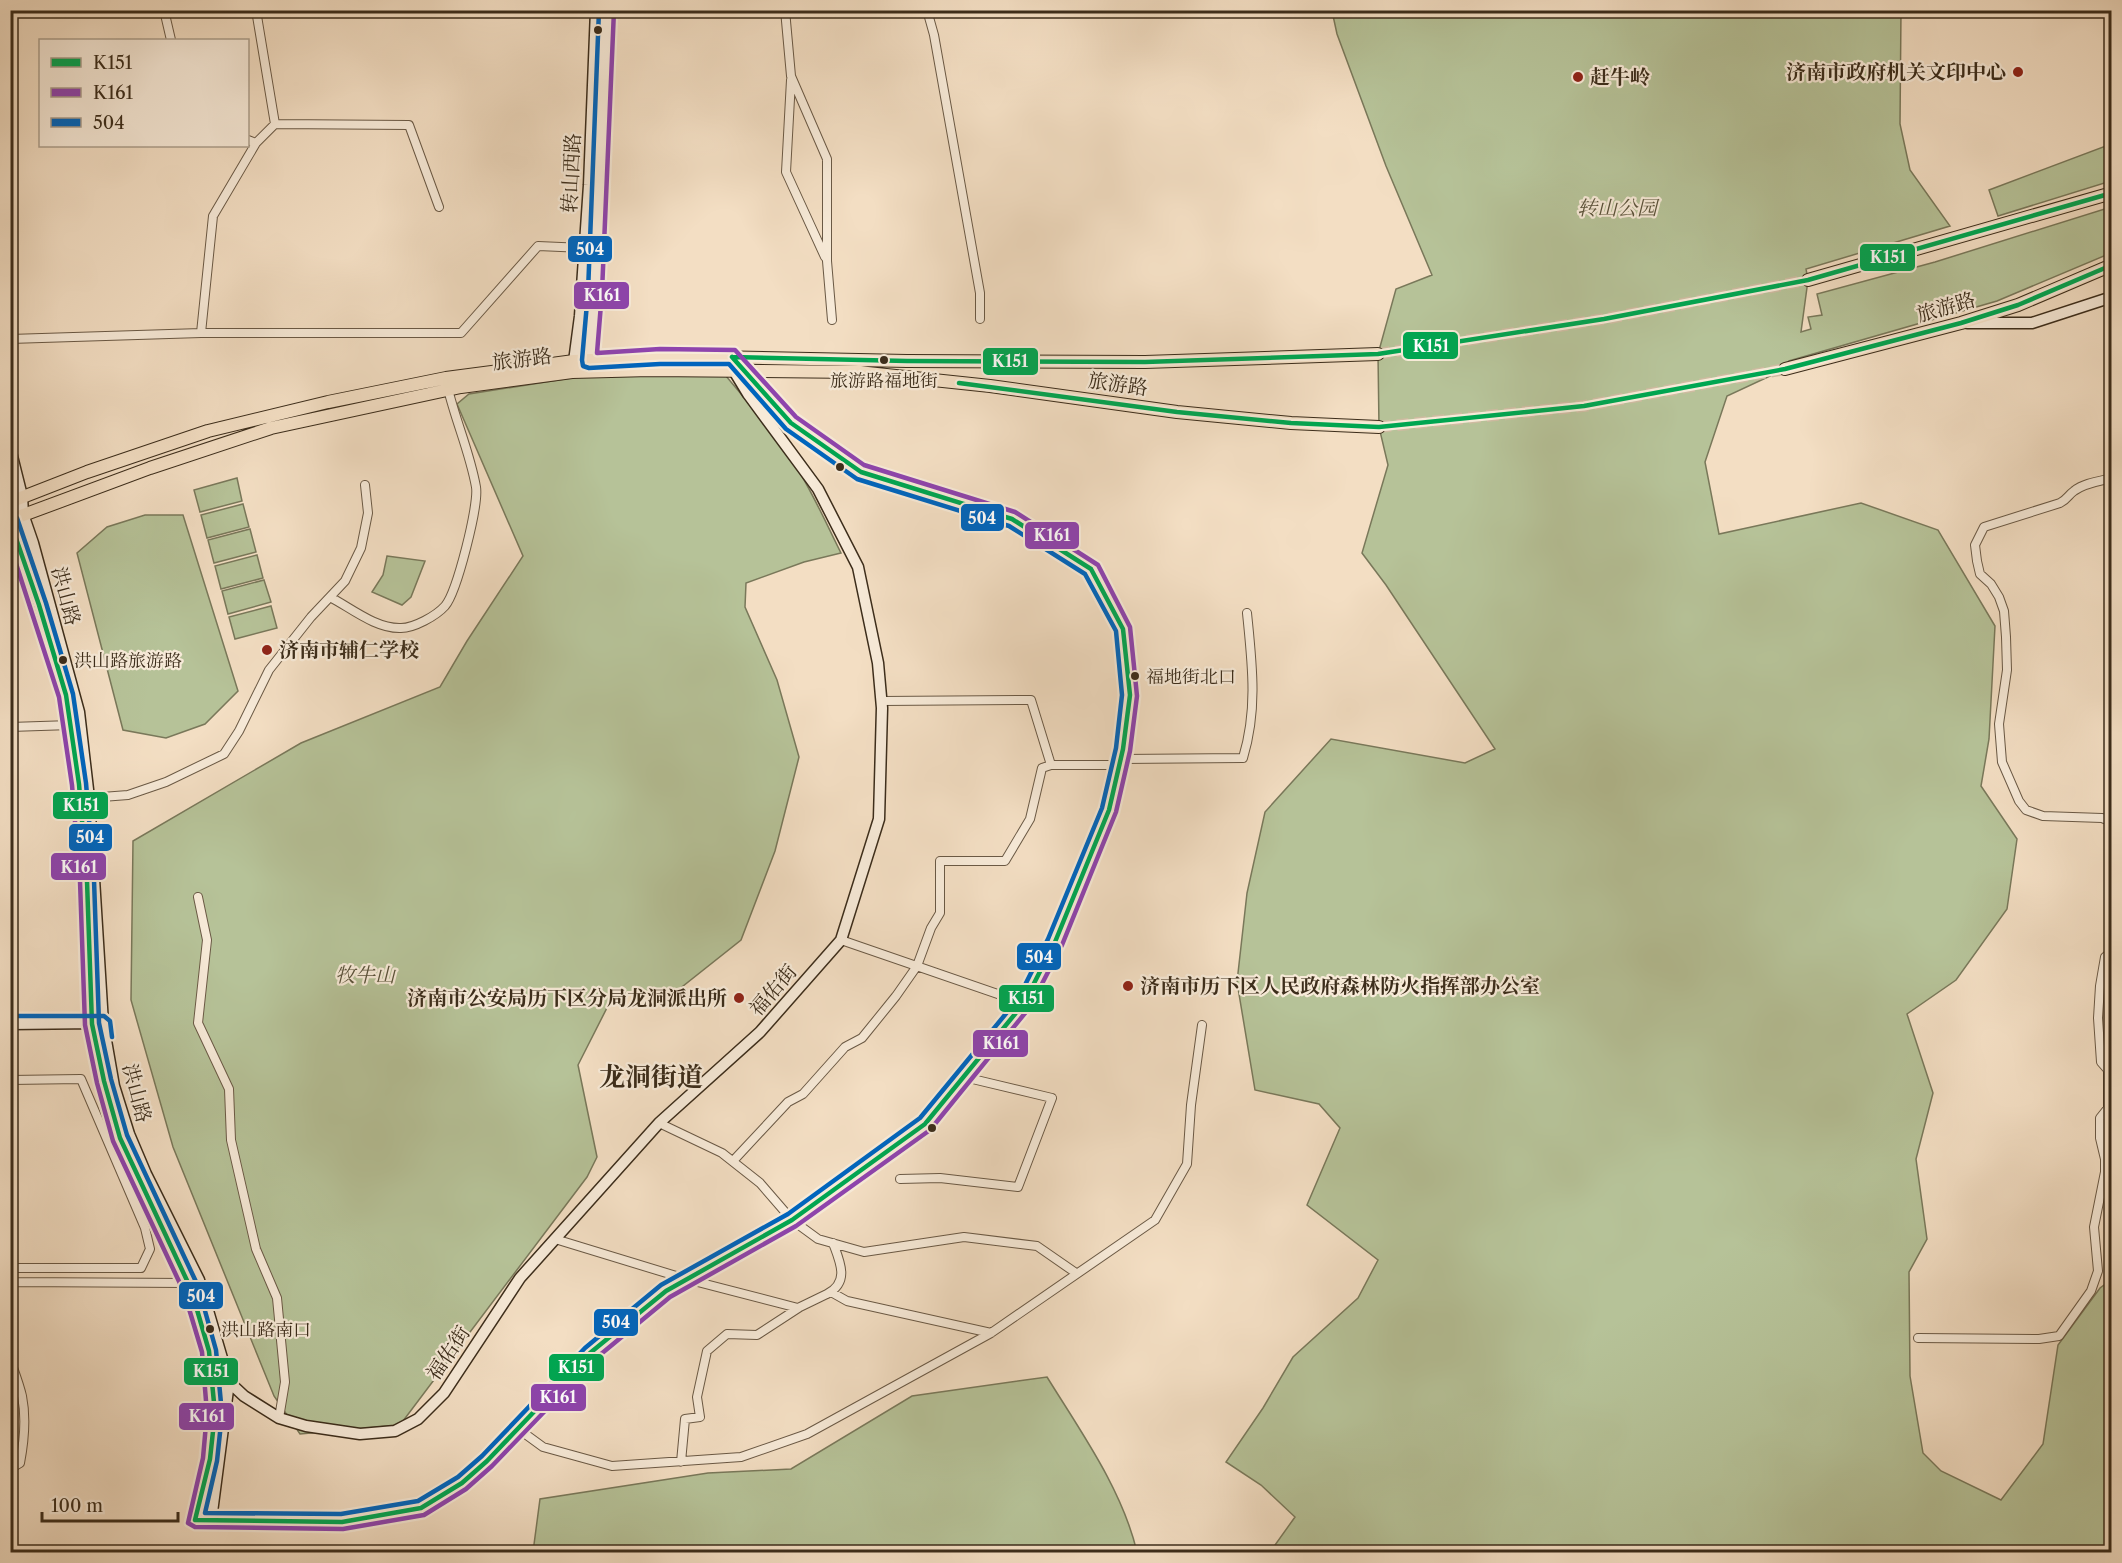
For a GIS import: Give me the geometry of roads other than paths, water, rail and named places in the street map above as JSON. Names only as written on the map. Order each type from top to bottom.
[{"type":"main road","points":[[1808,280],[2112,193]]},
{"type":"main road","name":"旅游路","points":[[1785,369],[1961,324],[2018,305],[2112,265]]},
{"type":"main road","name":"旅游路","points":[[589,366],[660,356],[907,361],[1145,362],[1378,354]]},
{"type":"main road","name":"旅游路","points":[[11,520],[150,468],[271,429],[448,389],[573,366]]},
{"type":"main road","name":"旅游路","points":[[16,499],[208,431],[328,402],[446,378],[573,366],[858,372],[990,386],[1176,412],[1292,423],[1379,427]]},
{"type":"street","points":[[164,10],[171,39]]},
{"type":"street","points":[[256,10],[275,124]]},
{"type":"street","name":"转山西路","points":[[573,366],[580,316],[589,185],[596,10]]},
{"type":"street","name":"转山西路","points":[[589,366],[596,282],[607,10]]},
{"type":"street","points":[[785,10],[791,76],[786,172],[827,261]]},
{"type":"street","points":[[927,10],[934,35],[980,293],[980,319]]},
{"type":"street","points":[[791,76],[827,159],[827,261],[832,320]]},
{"type":"street","points":[[252,141],[275,124],[409,125],[439,207]]},
{"type":"street","points":[[201,333],[213,216],[249,147]]},
{"type":"street","points":[[10,339],[201,333],[461,333],[538,246],[584,248]]},
{"type":"street","points":[[1961,324],[2032,323],[2112,297]]},
{"type":"street","name":"福佑街","points":[[229,1382],[244,1396],[279,1418],[306,1426],[360,1434],[395,1431],[418,1419],[444,1393],[516,1283],[659,1123],[760,1032],[841,940],[879,819],[881,701],[878,663],[858,567],[818,489],[748,394],[732,357]]},
{"type":"street","points":[[211,1520],[342,1522],[421,1508],[462,1483],[487,1461],[590,1353],[666,1291],[792,1220],[925,1124],[1024,1003],[1055,942],[1109,810],[1120,762],[1130,694],[1123,629],[1091,569],[1012,519],[861,472],[790,423],[739,371]]},
{"type":"street","points":[[330,597],[378,624],[400,628],[419,624],[446,605],[462,564],[471,526],[476,489],[448,389]]},
{"type":"street","name":"洪山路","points":[[10,448],[16,499],[36,554],[79,712],[89,798],[97,1023],[129,1134],[146,1174],[199,1280],[229,1382],[211,1520],[195,1520],[210,1459],[215,1413],[209,1351],[189,1283],[120,1138],[104,1081],[97,1023],[79,784],[71,725],[66,695],[11,520]]},
{"type":"street","points":[[2112,478],[2082,487],[2072,492],[2068,499],[2060,503],[1984,526],[1975,544],[1980,574],[1991,584],[2004,611],[2007,670],[1999,724],[2002,762],[2019,801],[2026,810],[2043,816],[2102,818],[2112,822]]},
{"type":"street","points":[[89,798],[128,795],[174,778],[224,754],[239,730],[269,670],[345,581],[361,548],[368,513],[364,485]]},
{"type":"street","points":[[733,1161],[788,1102],[803,1094],[845,1047],[861,1038],[917,966],[930,928],[940,913],[940,861],[1005,861],[1030,819],[1042,768],[1051,765],[1244,758],[1253,713],[1254,679],[1247,613]]},
{"type":"street","points":[[881,701],[1031,700],[1051,765]]},
{"type":"street","points":[[10,727],[71,725]]},
{"type":"street","points":[[198,897],[207,940],[198,1023],[229,1089],[231,1140],[256,1250],[277,1298],[285,1382],[279,1418]]},
{"type":"street","points":[[841,940],[1024,1003]]},
{"type":"street","points":[[1918,1338],[2039,1339],[2059,1336],[2091,1291],[2098,1271],[2094,1227],[2105,1172],[2105,1158],[2100,1138],[2100,1118],[2108,1108],[2108,1070],[2101,1062],[2099,1005],[2105,957],[2112,951]]},
{"type":"street","points":[[10,1024],[97,1023]]},
{"type":"street","points":[[517,1428],[543,1447],[612,1466],[741,1457],[807,1434],[991,1333],[1155,1220],[1188,1164],[1191,1104],[1202,1025]]},
{"type":"street","points":[[900,1179],[940,1178],[1018,1187],[1052,1098],[964,1077]]},
{"type":"street","points":[[10,1080],[81,1079],[145,1228],[150,1249],[141,1269],[11,1268],[10,1302]]},
{"type":"street","points":[[659,1123],[722,1153],[733,1161],[760,1183],[792,1220],[818,1239],[864,1252],[964,1237],[1037,1246],[1076,1273]]},
{"type":"street","points":[[555,1239],[686,1279],[798,1308]]},
{"type":"street","points":[[681,1461],[685,1419],[699,1417],[697,1397],[707,1351],[727,1334],[757,1335],[798,1308],[839,1286],[841,1264],[832,1243]]},
{"type":"street","points":[[11,1282],[189,1283]]},
{"type":"street","points":[[831,1292],[848,1301],[991,1333]]},
{"type":"street","points":[[10,1359],[22,1397],[23,1447],[20,1463],[10,1469]]},
{"type":"street","points":[[211,1380],[229,1382]]},
{"type":"tunnel","points":[[1378,354],[1604,319],[1808,280]]},
{"type":"tunnel","points":[[1379,427],[1584,406],[1785,369]]},
{"type":"place","name":"济南市政府机关文印中心","points":[[2018,72]]},
{"type":"place","name":"赶牛岭","points":[[1578,77]]},
{"type":"place","name":"旅游路福地街","points":[[884,360]]},
{"type":"place","name":"济南市辅仁学校","points":[[267,650]]},
{"type":"place","name":"洪山路旅游路","points":[[63,660]]},
{"type":"place","name":"福地街北口","points":[[1135,676]]},
{"type":"place","name":"济南市历下区人民政府森林防火指挥部办公室","points":[[1128,986]]},
{"type":"place","name":"济南市公安局历下区分局龙洞派出所","points":[[739,998]]},
{"type":"place","name":"洪山路南口","points":[[210,1329]]},
{"type":"district","name":"龙洞街道","points":[[651,1077]]},
{"type":"park label","name":"转山公园","points":[[1617,208]]},
{"type":"park label","name":"牧牛山","points":[[365,975]]}]
